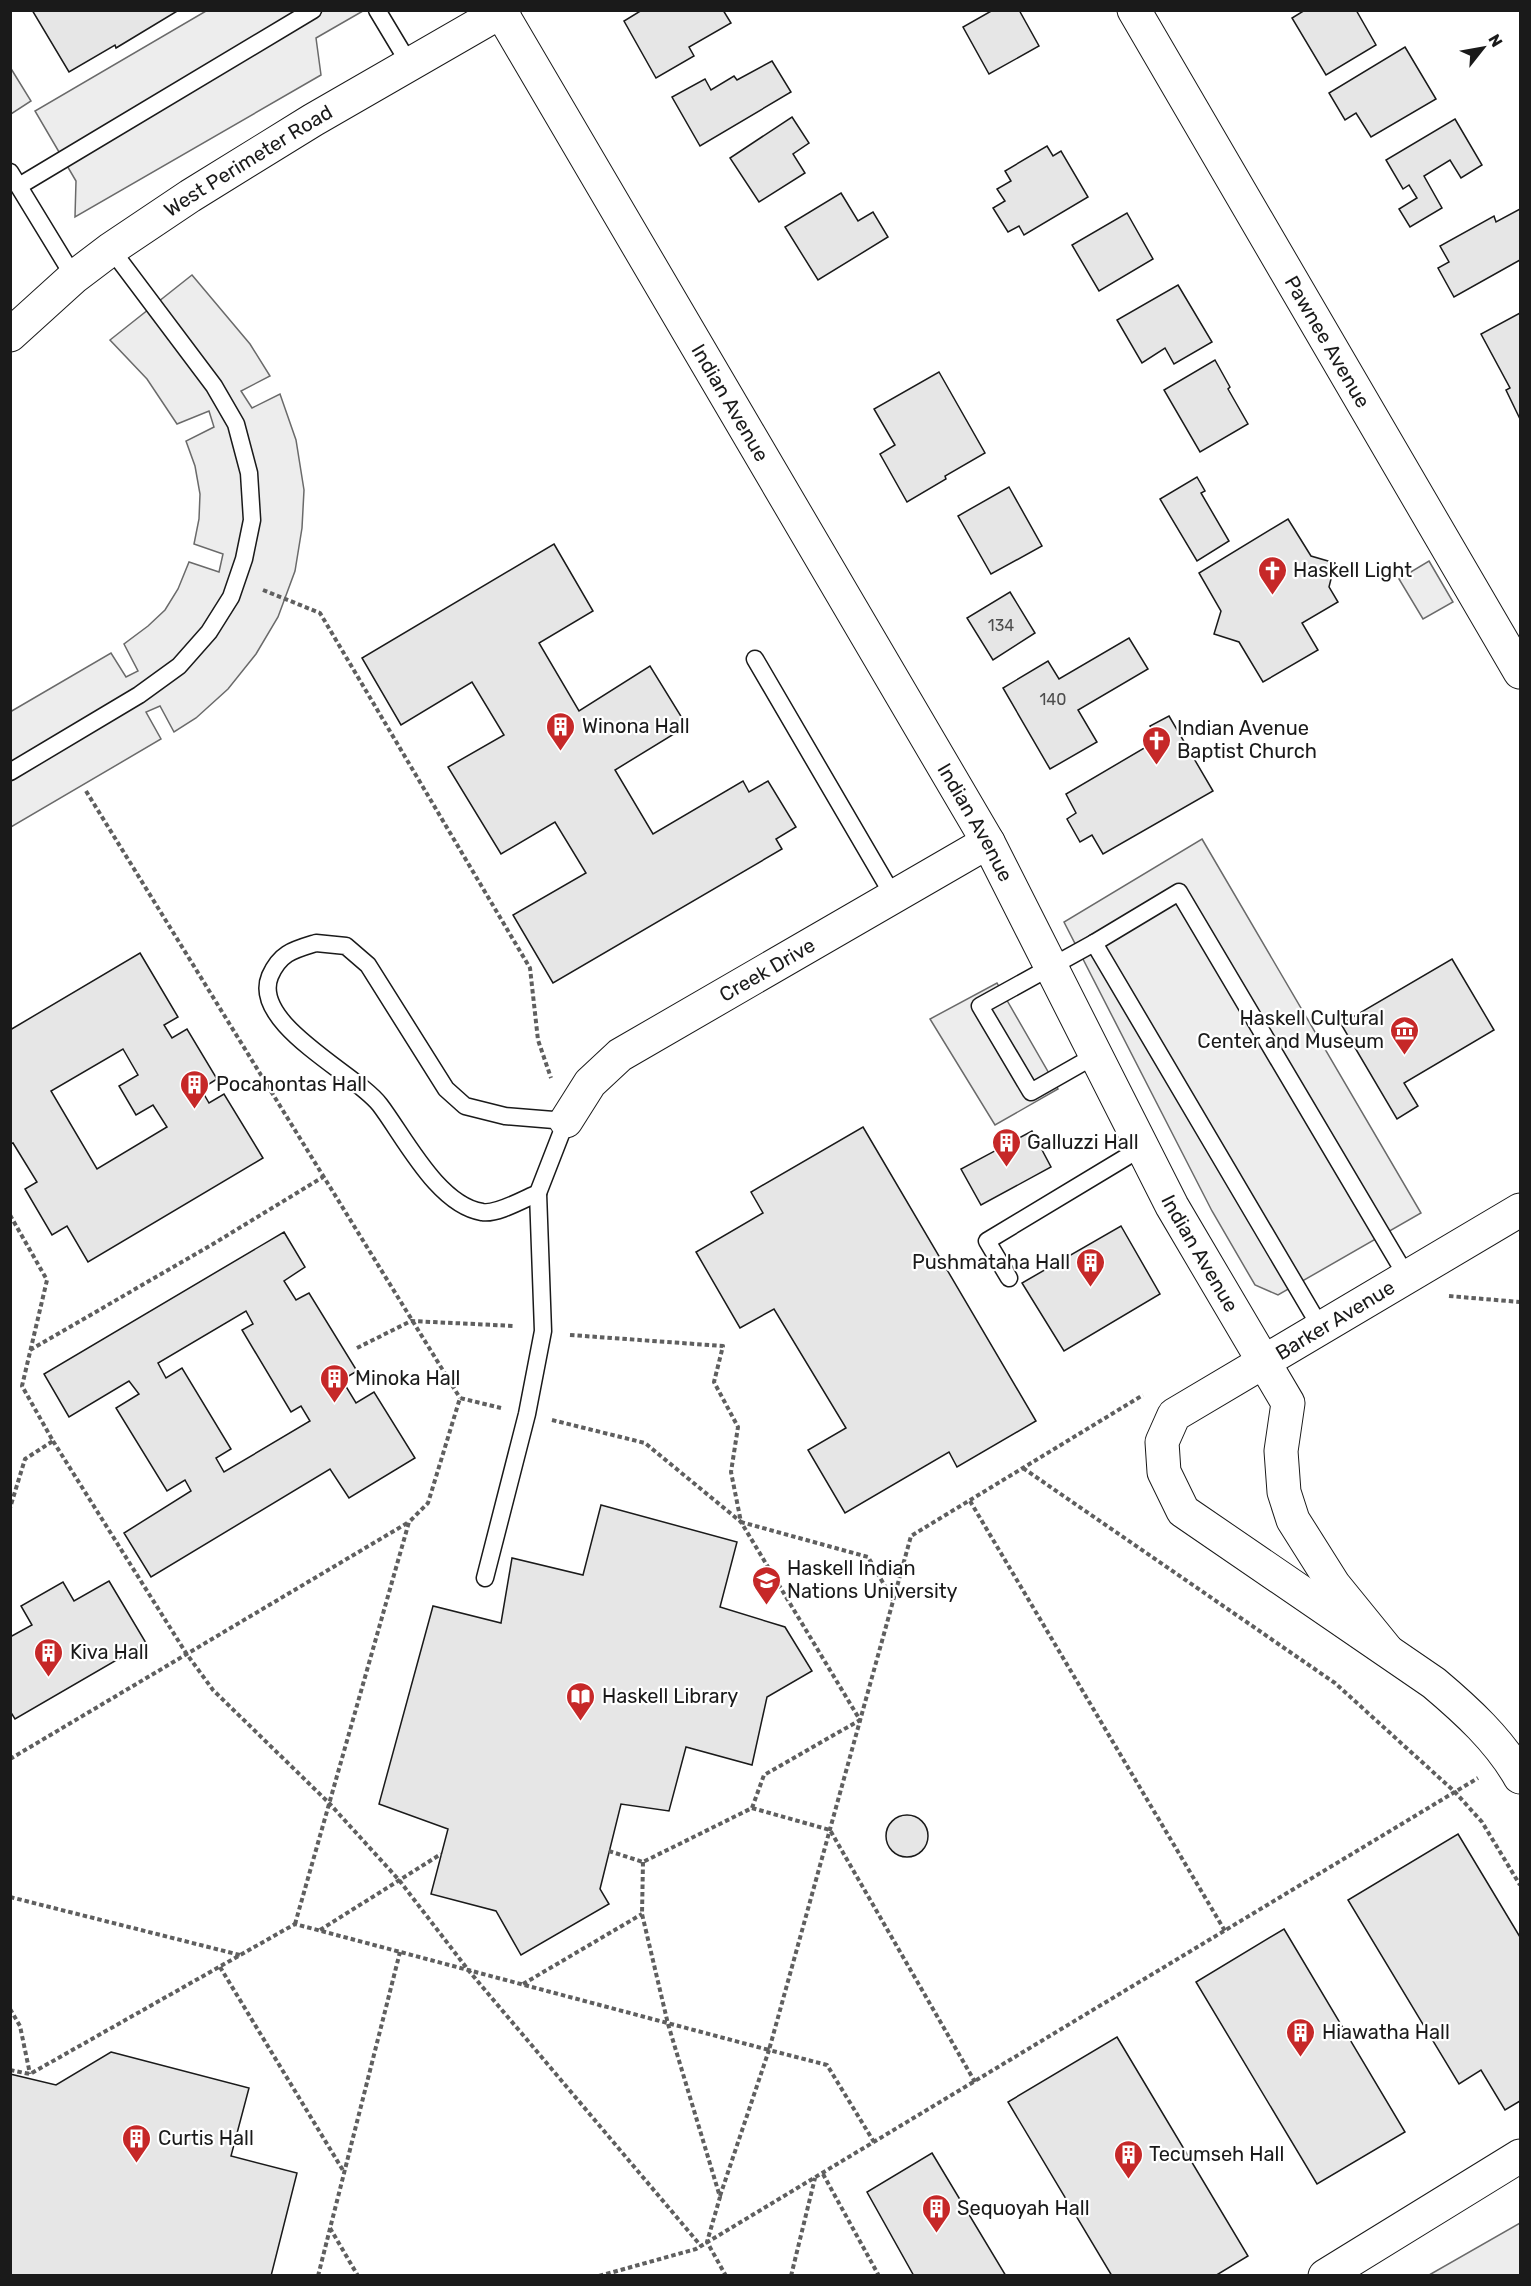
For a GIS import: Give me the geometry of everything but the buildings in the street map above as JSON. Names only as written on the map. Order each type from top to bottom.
[{"type":"street","name":"Pawnee Avenue","points":[[1134,10],[1521,672]]},
{"type":"street","name":"West Perimeter Road","points":[[10,335],[74,277],[190,196],[502,11]]},
{"type":"street","name":"Indian Avenue","points":[[502,11],[988,842],[1172,1206],[1288,1403],[1281,1451],[1284,1492],[1293,1520],[1335,1586],[1386,1649]]},
{"type":"street","name":"Creek Drive","points":[[566,1121],[590,1083],[620,1055],[988,842]]},
{"type":"street","name":"Barker Avenue","points":[[1162,1442],[1174,1415],[1521,1210]]},
{"type":"street","name":"Indian Avenue","points":[[1162,1442],[1164,1472],[1183,1511],[1434,1683],[1462,1706],[1515,1768]]},
{"type":"street","points":[[1325,2276],[1521,2156]]},
{"type":"lane","points":[[74,277],[15,179],[314,10]]},
{"type":"lane","points":[[377,10],[410,65]]},
{"type":"lane","points":[[10,772],[139,695],[179,666],[209,632],[231,597],[244,559],[252,520],[249,473],[236,424],[214,386],[111,249]]},
{"type":"lane","points":[[755,659],[894,897]]},
{"type":"lane","points":[[1096,1055],[1031,1092],[980,1006],[1094,943],[1179,892],[1407,1277]]},
{"type":"lane","points":[[485,1578],[527,1414],[543,1331],[538,1193],[566,1121],[506,1116],[465,1106],[446,1089],[368,965],[346,946],[316,943],[290,951],[275,964],[266,985],[272,1007],[297,1036],[379,1103],[415,1156],[453,1201],[483,1213],[505,1207],[538,1193]]},
{"type":"lane","points":[[1094,943],[1321,1328]]},
{"type":"lane","points":[[1009,1278],[987,1241],[1143,1147]]},
{"type":"path","points":[[237,579],[320,613],[530,968],[538,1040],[566,1121]]},
{"type":"path","points":[[86,791],[411,1322],[460,1398],[645,1443],[741,1522],[861,1720]]},
{"type":"path","points":[[30,1350],[323,1177]]},
{"type":"path","points":[[10,1215],[47,1280],[22,1386],[53,1441],[186,1653],[213,1690],[329,1803],[399,1880],[469,1971],[701,2246]]},
{"type":"path","points":[[1449,1296],[1521,1302]]},
{"type":"path","points":[[357,1348],[411,1322],[510,1325],[543,1331],[723,1346],[714,1382],[738,1427],[731,1472],[741,1522]]},
{"type":"path","points":[[726,2276],[707,2242],[769,2050],[911,1536],[1145,1394]]},
{"type":"path","points":[[10,1759],[409,1522],[428,1503],[460,1398]]},
{"type":"path","points":[[10,1508],[25,1459],[53,1441]]},
{"type":"path","points":[[1023,1468],[1335,1683],[1455,1792],[1482,1822],[1521,1885]]},
{"type":"path","points":[[970,1501],[1225,1931]]},
{"type":"path","points":[[294,1924],[409,1522]]},
{"type":"path","points":[[741,1522],[868,1557],[894,1601]]},
{"type":"path","points":[[752,1808],[764,1775],[861,1720]]},
{"type":"path","points":[[599,2276],[701,2246],[1455,1792],[1515,1768]]},
{"type":"path","points":[[609,1851],[643,1862],[752,1808],[830,1830],[975,2082]]},
{"type":"path","points":[[319,1930],[441,1854]]},
{"type":"path","points":[[643,1862],[642,1914],[668,2024],[720,2197]]},
{"type":"path","points":[[10,1897],[240,1955]]},
{"type":"path","points":[[522,1984],[642,1914]]},
{"type":"path","points":[[10,2070],[30,2074],[294,1924],[827,2064],[874,2142]]},
{"type":"path","points":[[318,2276],[400,1952]]},
{"type":"path","points":[[220,1967],[345,2172]]},
{"type":"path","points":[[10,2009],[20,2026],[30,2074]]},
{"type":"path","points":[[823,2174],[879,2276]]},
{"type":"path","points":[[791,2276],[815,2178]]},
{"type":"path","points":[[330,2228],[358,2276]]},
{"type":"shaded area","points":[[206,11],[363,11],[316,38],[321,75],[75,217],[76,181],[35,111]]},
{"type":"shaded area","points":[[10,67],[31,101],[11,114],[10,114]]},
{"type":"shaded area","points":[[192,275],[250,344],[270,376],[241,391],[252,408],[280,394],[296,440],[304,490],[302,528],[295,571],[278,617],[256,654],[228,689],[196,718],[174,732],[160,706],[146,712],[161,739],[11,827],[10,712],[111,653],[126,677],[138,671],[124,644],[165,610],[178,589],[189,562],[219,572],[223,554],[194,544],[199,519],[200,494],[195,466],[186,441],[214,427],[209,411],[177,424],[147,379],[110,340]]},
{"type":"shaded area","points":[[1429,561],[1453,602],[1423,619],[1399,579]]},
{"type":"shaded area","points":[[1202,839],[1421,1213],[1278,1295],[1255,1285],[1212,1211],[1064,922]]},
{"type":"shaded area","points":[[997,983],[1058,1089],[995,1125],[930,1019]]},
{"type":"shaded area","points":[[1520,2223],[1520,2275],[1429,2275]]},
{"type":"place","name":"Haskell Light","points":[[1272,596]]},
{"type":"place","name":"Winona Hall","points":[[561,752]]},
{"type":"place","name":"Indian Avenue Baptist Church","points":[[1156,766]]},
{"type":"place","name":"Haskell Cultural Center and Museum","points":[[1405,1056]]},
{"type":"place","name":"Pocahontas Hall","points":[[195,1110]]},
{"type":"place","name":"Galluzzi Hall","points":[[1006,1168]]},
{"type":"place","name":"Pushmataha Hall","points":[[1091,1288]]},
{"type":"place","name":"Minoka Hall","points":[[334,1404]]},
{"type":"place","name":"Haskell Indian Nations University","points":[[766,1606]]},
{"type":"place","name":"Kiva Hall","points":[[49,1678]]},
{"type":"place","name":"Haskell Library","points":[[581,1722]]},
{"type":"place","name":"Hiawatha Hall","points":[[1301,2058]]},
{"type":"place","name":"Curtis Hall","points":[[137,2164]]},
{"type":"place","name":"Tecumseh Hall","points":[[1128,2180]]},
{"type":"place","name":"Sequoyah Hall","points":[[936,2234]]}]
